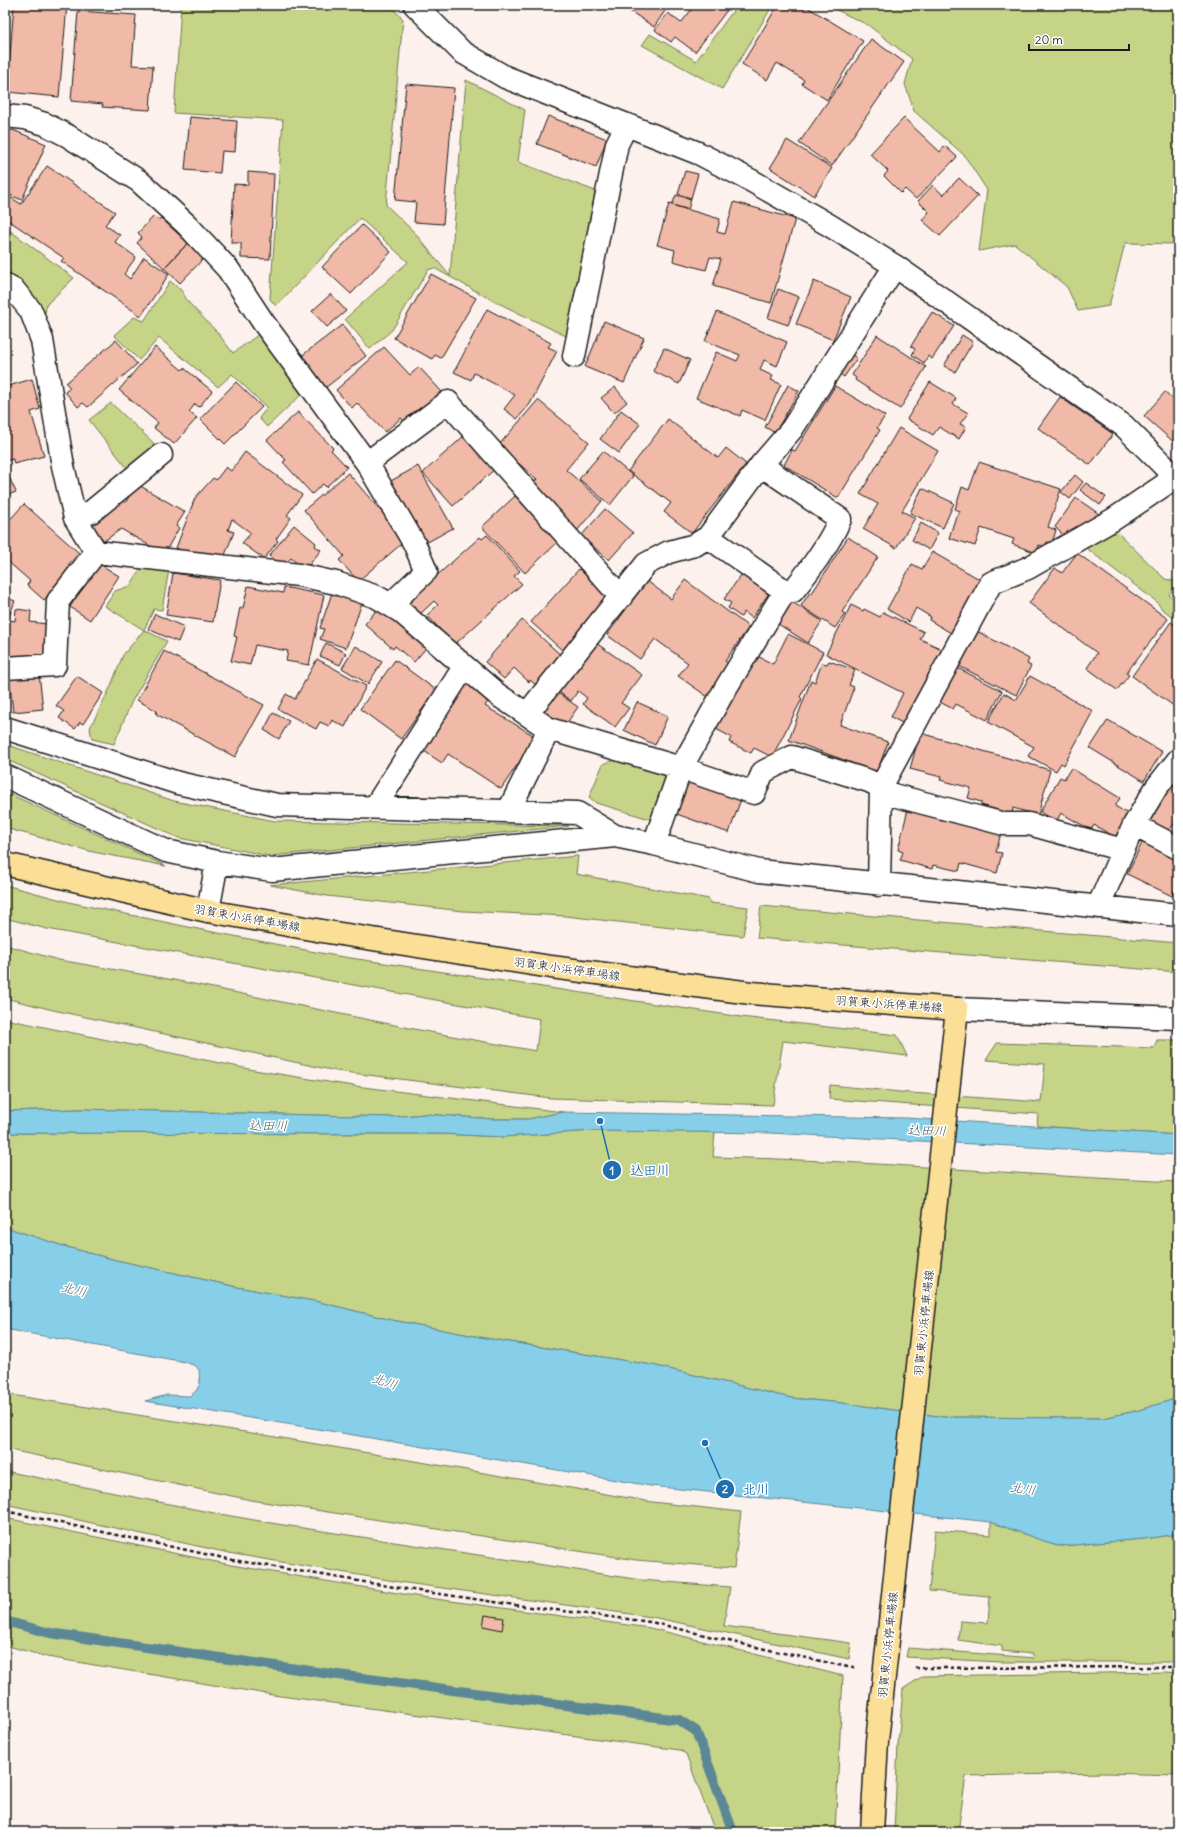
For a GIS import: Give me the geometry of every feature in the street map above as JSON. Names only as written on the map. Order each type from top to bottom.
[{"type":"main road","name":"羽賀東小浜停車場線","points":[[5,864],[208,912],[505,960],[751,993],[957,1009],[954,1053],[877,1741],[872,1832]]},
{"type":"street","points":[[415,5],[462,52],[505,77],[626,126],[698,153],[752,181],[829,225],[895,266],[1124,426],[1177,479],[1100,527],[1028,568],[991,583],[881,787],[879,885]]},
{"type":"street","points":[[5,116],[25,118],[46,124],[68,136],[139,182],[187,224],[228,269],[263,322],[368,463],[414,543],[426,571],[390,605]]},
{"type":"street","points":[[574,356],[617,144],[626,126]]},
{"type":"street","points":[[527,714],[646,564],[669,552],[695,545],[708,537],[761,465],[792,429],[895,266]]},
{"type":"street","points":[[5,285],[14,290],[31,311],[42,340],[63,466],[75,518],[96,552]]},
{"type":"street","points":[[368,463],[448,402],[620,597]]},
{"type":"street","points":[[75,518],[91,512],[161,455]]},
{"type":"street","points":[[708,537],[785,591],[793,591],[818,559],[832,537],[840,518],[761,465]]},
{"type":"street","points":[[96,552],[299,575],[336,583],[377,597],[400,611],[498,695],[550,729],[681,768],[754,793],[763,772],[792,757],[869,781],[881,787],[893,796],[1004,824],[1029,824],[1123,850]]},
{"type":"street","points":[[5,668],[55,665],[58,601],[96,552]]},
{"type":"street","points":[[654,844],[681,768],[724,691],[785,591]]},
{"type":"street","points":[[375,807],[464,667]]},
{"type":"street","points":[[5,728],[178,783],[277,805],[577,813],[615,836]]},
{"type":"street","points":[[509,810],[550,729]]},
{"type":"street","points":[[1098,907],[1134,826],[1156,788],[1178,760]]},
{"type":"street","points":[[5,776],[166,851],[217,862],[272,870],[615,836],[654,844],[759,871],[879,885],[1178,915]]},
{"type":"street","points":[[1134,826],[1178,848]]},
{"type":"street","points":[[208,912],[217,862]]},
{"type":"street","points":[[957,1009],[1178,1018]]},
{"type":"path","points":[[5,1511],[233,1560],[413,1590],[514,1605],[650,1622],[848,1667],[1178,1667]]},
{"type":"green space","points":[[181,5],[390,5],[403,19],[386,205],[414,232],[450,276],[466,80],[525,110],[518,162],[598,192],[570,338],[492,300],[434,268],[428,270],[392,330],[370,349],[345,319],[408,262],[360,218],[276,306],[270,299],[283,120],[174,113]]},
{"type":"green space","points":[[734,5],[773,5],[722,89],[642,45],[650,34],[696,61],[736,7]]},
{"type":"green space","points":[[826,5],[1178,5],[1178,244],[1125,243],[1109,306],[1078,311],[1067,287],[1015,244],[979,251],[987,190],[964,155],[914,111],[905,84],[912,59],[868,25]]},
{"type":"green space","points":[[5,227],[74,278],[47,304],[44,317],[29,290],[12,274],[5,270]]},
{"type":"green space","points":[[170,281],[181,290],[188,302],[217,332],[233,353],[262,332],[305,391],[267,427],[259,418],[267,408],[232,374],[218,387],[159,338],[139,360],[114,335],[134,317],[144,321]]},
{"type":"green space","points":[[111,403],[160,449],[131,473],[89,420]]},
{"type":"green space","points":[[1113,528],[1165,579],[1178,582],[1169,595],[1178,603],[1178,621],[1161,608],[1157,602],[1082,545]]},
{"type":"green space","points":[[142,567],[169,569],[162,610],[154,609],[144,630],[105,606],[115,591],[130,586]]},
{"type":"green space","points":[[144,630],[167,641],[132,701],[114,744],[92,739],[90,728],[110,688],[123,655]]},
{"type":"green space","points":[[5,744],[174,801],[275,821],[569,826],[270,856],[179,838],[5,759]]},
{"type":"green space","points":[[620,758],[662,771],[668,781],[653,820],[596,803],[589,797],[603,764]]},
{"type":"green space","points":[[5,792],[166,866],[93,852],[5,828]]},
{"type":"green space","points":[[578,856],[576,874],[709,899],[710,903],[748,907],[743,936],[565,916],[463,911],[327,896],[270,885]]},
{"type":"green space","points":[[5,885],[73,903],[331,955],[741,1017],[897,1035],[907,1056],[783,1041],[773,1105],[551,1098],[336,1071],[53,1010],[5,998],[5,945],[59,960],[174,980],[419,1030],[536,1051],[540,1019],[47,929],[5,918]]},
{"type":"green space","points":[[761,906],[1178,943],[1178,972],[757,938]]},
{"type":"green space","points":[[5,1019],[254,1070],[347,1085],[563,1112],[528,1119],[493,1119],[425,1114],[391,1117],[81,1109],[5,1111]]},
{"type":"green space","points":[[1157,1040],[1178,1040],[1178,1135],[1037,1126],[1038,1114],[829,1099],[830,1085],[910,1093],[1041,1102],[1045,1064],[986,1060],[997,1043],[1154,1048]]},
{"type":"green space","points":[[593,1131],[715,1132],[713,1157],[830,1161],[1178,1182],[1178,1398],[1136,1411],[1103,1418],[1074,1418],[945,1417],[842,1403],[791,1398],[652,1365],[485,1338],[392,1320],[319,1302],[237,1287],[116,1260],[63,1246],[5,1227],[5,1133],[441,1134],[502,1137]]},
{"type":"green space","points":[[5,1394],[264,1435],[652,1502],[741,1512],[734,1568],[636,1560],[251,1500],[5,1449]]},
{"type":"green space","points":[[5,1471],[214,1513],[277,1524],[641,1580],[730,1587],[724,1626],[851,1643],[849,1659],[652,1617],[406,1583],[234,1554],[5,1504]]},
{"type":"green space","points":[[5,1518],[231,1565],[421,1597],[650,1628],[843,1676],[835,1832],[715,1832],[686,1754],[680,1750],[273,1695],[47,1657],[5,1645]]},
{"type":"green space","points":[[991,1522],[1061,1546],[1143,1539],[1178,1534],[1178,1662],[1000,1662],[906,1657],[908,1648],[1034,1658],[1033,1654],[1002,1651],[1002,1646],[958,1640],[960,1621],[988,1623],[990,1596],[929,1591],[935,1530],[991,1535]]},
{"type":"green space","points":[[1178,1673],[1178,1775],[1104,1773],[966,1776],[958,1832],[894,1832],[898,1745],[903,1689],[923,1676]]},
{"type":"water","points":[[81,1109],[391,1117],[425,1114],[493,1119],[528,1119],[563,1112],[906,1118],[1178,1135],[1178,1155],[770,1133],[593,1131],[502,1137],[441,1134],[5,1133],[5,1111]]},
{"type":"water","points":[[5,1227],[63,1246],[116,1260],[237,1287],[319,1302],[392,1320],[485,1338],[652,1365],[791,1398],[842,1403],[945,1417],[1103,1418],[1136,1411],[1178,1398],[1178,1534],[1143,1539],[1061,1546],[991,1522],[651,1486],[145,1401],[167,1395],[190,1396],[196,1391],[200,1384],[199,1370],[196,1366],[185,1362],[5,1329]]},
{"type":"building","points":[[14,5],[67,5],[59,97],[7,92]]},
{"type":"building","points":[[621,5],[669,5],[654,27]]},
{"type":"building","points":[[695,5],[731,5],[695,52],[675,37],[671,42],[655,30],[668,13],[681,23]]},
{"type":"building","points":[[778,5],[804,5],[863,41],[827,100],[802,84],[804,80],[777,63],[767,80],[742,64]]},
{"type":"building","points":[[78,11],[136,15],[132,65],[153,66],[150,110],[102,107],[103,104],[71,101]]},
{"type":"building","points":[[871,39],[904,62],[832,166],[799,143]]},
{"type":"building","points":[[406,84],[454,88],[443,224],[414,222],[416,202],[395,200]]},
{"type":"building","points":[[548,116],[607,139],[596,167],[537,144]]},
{"type":"building","points":[[190,117],[237,121],[235,152],[222,151],[220,173],[185,170]]},
{"type":"building","points":[[904,118],[940,152],[945,146],[957,157],[916,199],[905,189],[901,193],[884,176],[888,171],[870,154]]},
{"type":"building","points":[[13,130],[46,144],[22,200],[5,193],[5,132]]},
{"type":"building","points":[[787,140],[832,168],[814,196],[770,168]]},
{"type":"building","points":[[47,166],[115,212],[105,225],[120,235],[115,242],[136,257],[124,274],[130,279],[144,257],[169,274],[141,316],[61,261],[64,258],[5,218],[5,205],[10,197],[21,204]]},
{"type":"building","points":[[685,171],[698,174],[691,198],[678,194]]},
{"type":"building","points":[[248,172],[274,174],[270,259],[241,258],[241,243],[231,243],[234,184],[248,185]]},
{"type":"building","points":[[959,178],[978,196],[940,236],[922,220],[929,212],[918,201],[933,185],[943,195]]},
{"type":"building","points":[[676,195],[691,199],[688,210],[672,205]]},
{"type":"building","points":[[734,202],[795,219],[771,303],[713,286],[721,259],[710,257],[706,270],[673,261],[675,250],[657,245],[669,204],[720,219],[717,232],[725,234]]},
{"type":"building","points":[[154,216],[158,220],[161,218],[188,243],[164,268],[137,243],[142,237],[138,233]]},
{"type":"building","points":[[362,225],[391,252],[351,294],[322,267]]},
{"type":"building","points":[[188,243],[204,258],[180,283],[164,268]]},
{"type":"building","points":[[431,274],[476,298],[441,358],[435,355],[432,359],[394,338]]},
{"type":"building","points":[[814,281],[851,297],[833,340],[796,324]]},
{"type":"building","points":[[778,289],[799,297],[788,325],[768,318]]},
{"type":"building","points":[[331,294],[346,311],[327,327],[312,311]]},
{"type":"building","points":[[487,309],[551,343],[548,347],[557,351],[530,404],[517,419],[504,409],[515,395],[474,373],[471,380],[454,372]]},
{"type":"building","points":[[717,312],[787,342],[777,366],[764,360],[760,370],[773,376],[771,380],[781,384],[765,420],[742,410],[740,416],[696,398],[716,352],[737,361],[740,355],[705,341]]},
{"type":"building","points":[[932,312],[954,326],[932,359],[928,356],[924,363],[912,355],[915,349],[911,346]]},
{"type":"building","points":[[604,321],[644,338],[624,383],[585,367]]},
{"type":"building","points":[[342,325],[366,356],[325,388],[300,357]]},
{"type":"building","points":[[877,335],[926,367],[900,409],[855,380],[856,378],[852,375]]},
{"type":"building","points":[[962,335],[973,342],[955,372],[944,366]]},
{"type":"building","points":[[116,340],[137,364],[88,407],[83,403],[78,407],[65,392],[70,388],[66,383]]},
{"type":"building","points":[[155,347],[182,370],[184,368],[212,391],[199,407],[195,404],[189,412],[197,418],[174,444],[154,428],[158,423],[119,390]]},
{"type":"building","points":[[384,347],[410,375],[419,367],[442,392],[419,413],[416,410],[404,421],[401,418],[385,432],[357,403],[352,408],[336,390]]},
{"type":"building","points":[[664,348],[690,360],[679,384],[653,371]]},
{"type":"building","points":[[849,353],[857,358],[844,377],[836,371]]},
{"type":"building","points":[[32,379],[40,409],[31,412],[44,456],[14,464],[13,459],[5,461],[5,387]]},
{"type":"building","points":[[236,382],[262,407],[225,444],[200,419]]},
{"type":"building","points":[[930,382],[956,398],[953,404],[968,413],[960,424],[966,427],[959,439],[939,427],[933,435],[907,419]]},
{"type":"building","points":[[788,385],[799,391],[775,433],[765,427]]},
{"type":"building","points":[[835,386],[885,416],[877,428],[880,430],[838,498],[784,465],[792,450],[795,451]]},
{"type":"building","points":[[615,387],[627,402],[614,413],[601,398]]},
{"type":"building","points":[[1165,392],[1178,403],[1178,443],[1176,444],[1144,416]]},
{"type":"building","points":[[1060,397],[1113,434],[1090,465],[1038,428]]},
{"type":"building","points":[[538,400],[589,442],[566,470],[602,501],[576,532],[531,486],[537,479],[498,446]]},
{"type":"building","points":[[621,410],[640,424],[619,453],[600,439]]},
{"type":"building","points":[[298,412],[333,448],[331,450],[347,467],[326,487],[323,484],[312,494],[283,462],[286,460],[267,440]]},
{"type":"building","points":[[668,419],[718,458],[726,448],[746,464],[692,533],[664,512],[671,503],[628,471]]},
{"type":"building","points":[[899,428],[938,451],[902,511],[915,518],[896,548],[863,529],[878,504],[860,494]]},
{"type":"building","points":[[466,434],[496,468],[453,506],[423,473]]},
{"type":"building","points":[[603,451],[633,476],[610,505],[579,479]]},
{"type":"building","points":[[245,452],[302,495],[287,515],[291,518],[276,539],[278,541],[264,559],[242,543],[251,533],[232,519],[228,530],[234,532],[223,560],[204,553],[202,558],[176,548],[195,498],[213,478],[216,480],[226,467],[231,471]]},
{"type":"building","points":[[979,462],[1061,489],[1048,527],[1056,530],[1052,543],[1047,542],[1045,547],[1039,545],[1037,553],[1012,544],[1014,539],[981,528],[975,546],[949,538],[956,516],[957,517],[960,511],[955,509],[962,487],[969,490]]},
{"type":"building","points":[[418,466],[453,528],[424,544],[389,482]]},
{"type":"building","points":[[348,473],[406,540],[358,581],[339,560],[344,556],[304,510]]},
{"type":"building","points":[[1075,475],[1083,482],[1070,499],[1061,492]]},
{"type":"building","points":[[9,477],[16,492],[5,496],[5,478]]},
{"type":"building","points":[[1086,483],[1106,497],[1100,505],[1080,490]]},
{"type":"building","points":[[137,484],[185,512],[176,526],[179,528],[164,554],[121,529],[104,541],[89,522],[120,497],[125,503]]},
{"type":"building","points":[[922,488],[954,503],[943,528],[910,513]]},
{"type":"building","points":[[515,496],[558,542],[525,573],[482,527]]},
{"type":"building","points":[[1076,498],[1102,516],[1064,536],[1055,527]]},
{"type":"building","points":[[24,504],[79,553],[68,565],[72,568],[44,600],[27,585],[30,581],[5,559],[5,525]]},
{"type":"building","points":[[605,509],[633,533],[609,560],[581,536]]},
{"type":"building","points":[[921,523],[938,533],[929,550],[912,540]]},
{"type":"building","points":[[294,525],[316,543],[315,546],[321,550],[305,570],[291,558],[283,567],[269,556]]},
{"type":"building","points":[[487,535],[520,571],[514,576],[522,584],[454,645],[427,615],[438,605],[434,601],[418,616],[404,600],[433,579],[480,537],[482,539]]},
{"type":"building","points":[[848,537],[878,557],[842,612],[845,614],[835,628],[801,606],[810,592],[812,593]]},
{"type":"building","points":[[932,552],[981,580],[951,633],[929,620],[931,617],[916,608],[909,622],[887,609],[912,564],[922,569]]},
{"type":"building","points":[[1077,553],[1168,619],[1126,673],[1129,675],[1117,690],[1087,668],[1097,653],[1029,603],[1055,568],[1062,573]]},
{"type":"building","points":[[98,563],[119,576],[90,620],[70,607]]},
{"type":"building","points":[[579,569],[611,598],[563,651],[531,622]]},
{"type":"building","points":[[744,571],[771,590],[752,618],[744,612],[741,617],[728,608],[731,603],[724,599]]},
{"type":"building","points":[[173,573],[220,580],[213,622],[166,615]]},
{"type":"building","points":[[685,580],[749,627],[725,661],[731,665],[708,697],[678,676],[688,663],[655,639],[640,659],[607,635],[647,581],[671,599]]},
{"type":"building","points":[[248,586],[283,593],[284,587],[324,595],[309,665],[286,661],[288,651],[255,645],[250,665],[231,661],[237,637],[234,636],[240,608],[243,608]]},
{"type":"building","points":[[333,590],[363,600],[346,648],[320,639],[324,629],[320,628]]},
{"type":"building","points":[[5,597],[15,601],[5,627]]},
{"type":"building","points":[[789,600],[822,621],[808,643],[775,622]]},
{"type":"building","points":[[851,605],[863,611],[864,609],[880,617],[883,612],[924,632],[920,639],[942,649],[904,724],[891,717],[903,693],[826,654]]},
{"type":"building","points":[[379,607],[426,648],[414,662],[395,646],[393,649],[365,624]]},
{"type":"building","points":[[16,609],[31,611],[30,622],[47,624],[43,660],[5,656],[8,620],[15,621]]},
{"type":"building","points":[[155,614],[184,627],[178,642],[148,629]]},
{"type":"building","points":[[522,620],[563,657],[537,686],[530,680],[529,682],[514,668],[504,679],[485,662]]},
{"type":"building","points":[[1171,622],[1178,627],[1178,709],[1132,676]]},
{"type":"building","points":[[975,630],[1029,659],[1027,664],[1031,666],[1016,695],[957,665]]},
{"type":"building","points":[[788,634],[823,652],[800,697],[802,699],[772,757],[754,748],[751,753],[729,742],[731,737],[716,729],[755,655],[773,664]]},
{"type":"building","points":[[326,643],[346,653],[340,665],[320,656]]},
{"type":"building","points":[[596,643],[642,675],[621,703],[629,708],[615,727],[583,704],[587,698],[578,691],[571,701],[556,690],[564,678],[569,681]]},
{"type":"building","points":[[356,646],[382,662],[368,684],[342,668]]},
{"type":"building","points":[[164,651],[264,705],[235,757],[156,714],[157,711],[137,700]]},
{"type":"building","points":[[317,659],[366,686],[345,727],[332,720],[329,726],[320,722],[316,729],[278,709],[286,694],[295,699]]},
{"type":"building","points":[[395,660],[436,690],[401,739],[360,709]]},
{"type":"building","points":[[829,661],[855,670],[849,685],[854,687],[840,725],[888,742],[877,772],[789,740],[811,680],[815,682],[822,663],[827,664]]},
{"type":"building","points":[[956,667],[1002,691],[987,720],[956,704],[953,709],[938,701]]},
{"type":"building","points":[[39,673],[43,709],[13,712],[9,676]]},
{"type":"building","points":[[77,676],[103,693],[83,724],[80,722],[75,729],[59,718],[64,711],[56,706]]},
{"type":"building","points":[[1030,676],[1093,711],[1064,765],[1061,763],[1056,771],[1028,756],[1034,747],[988,722],[1004,693],[1016,700]]},
{"type":"building","points":[[465,682],[490,698],[485,706],[536,737],[501,789],[448,754],[442,763],[421,749]]},
{"type":"building","points":[[555,691],[578,707],[564,727],[541,711]]},
{"type":"building","points":[[637,702],[668,716],[655,745],[624,730]]},
{"type":"building","points":[[273,713],[289,721],[279,739],[264,730]]},
{"type":"building","points":[[1108,720],[1162,752],[1144,781],[1090,748]]},
{"type":"building","points":[[920,733],[1050,770],[1038,815],[1013,808],[1012,814],[981,805],[981,802],[968,798],[971,788],[940,780],[941,777],[910,769]]},
{"type":"building","points":[[1071,768],[1120,798],[1115,806],[1128,814],[1115,837],[1094,825],[1091,830],[1061,813],[1056,822],[1040,812],[1060,777],[1064,779]]},
{"type":"building","points":[[1178,778],[1178,824],[1176,826],[1174,824],[1166,834],[1149,820],[1157,811],[1154,809]]},
{"type":"building","points":[[687,779],[741,799],[729,833],[674,813]]},
{"type":"building","points":[[908,809],[1001,833],[996,852],[1002,853],[997,873],[961,863],[959,871],[933,865],[932,869],[900,860],[903,852],[898,850]]},
{"type":"building","points":[[1143,841],[1178,857],[1178,882],[1172,896],[1127,874]]},
{"type":"building","points":[[485,1615],[504,1618],[502,1630],[483,1626]]},
{"type":"building","points":[[425,1829],[425,1832],[400,1832],[400,1830]]},
{"type":"waterway","points":[[5,1621],[50,1633],[331,1674],[679,1720],[696,1731],[733,1832]]},
{"type":"place","name":"込田川","points":[[600,1121]]},
{"type":"place","name":"北川","points":[[705,1443]]}]
